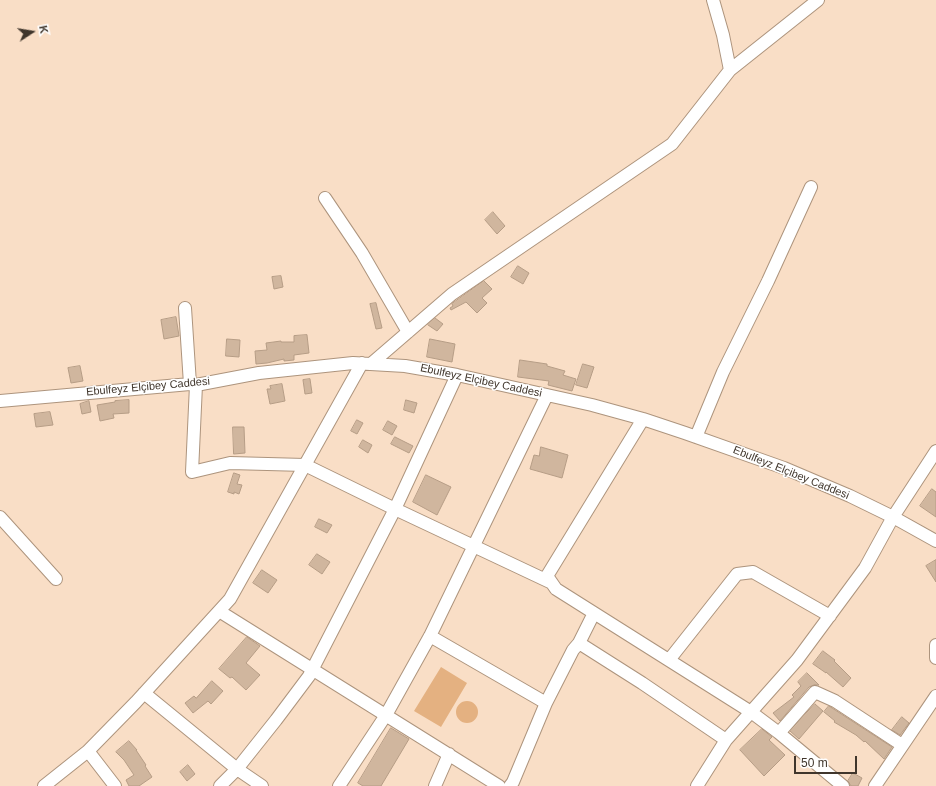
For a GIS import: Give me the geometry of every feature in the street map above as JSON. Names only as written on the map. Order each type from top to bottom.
[{"type":"street","points":[[714,0],[730,70]]},
{"type":"street","points":[[44,786],[88,751],[144,693],[230,599],[305,465],[367,363],[408,332],[452,294],[672,144],[730,70],[818,0]]},
{"type":"street","points":[[696,437],[723,372],[768,281],[811,187]]},
{"type":"street","points":[[325,198],[362,253],[408,332]]},
{"type":"street","points":[[185,308],[193,384],[192,472],[230,463],[305,465],[552,583]]},
{"type":"street","name":"Ebulfeyz Elçibey Caddesi","points":[[0,401],[193,384],[259,373],[353,363],[405,366],[457,375],[547,394],[643,419],[784,468],[850,496],[893,517],[936,541]]},
{"type":"street","points":[[220,786],[237,769],[309,676],[395,509],[457,375]]},
{"type":"street","points":[[339,786],[386,715],[430,636],[547,394]]},
{"type":"street","points":[[643,419],[547,576],[556,589],[751,712],[843,786]]},
{"type":"street","points":[[697,786],[726,740],[797,660],[865,568],[893,517],[936,452]]},
{"type":"street","points":[[0,517],[56,579]]},
{"type":"street","points":[[669,660],[737,574],[744,572],[753,572],[830,616]]},
{"type":"street","points":[[219,611],[313,668],[499,786]]},
{"type":"street","points":[[510,786],[546,703],[594,613]]},
{"type":"street","points":[[430,636],[546,703]]},
{"type":"street","points":[[579,643],[642,683],[726,740]]},
{"type":"street","points":[[936,645],[936,658]]},
{"type":"street","points":[[779,733],[816,692],[835,701],[902,745]]},
{"type":"street","points":[[144,693],[237,769],[262,786]]},
{"type":"street","points":[[875,786],[936,696]]},
{"type":"street","points":[[88,751],[115,786]]},
{"type":"street","points":[[435,786],[448,754]]},
{"type":"shaded area","points":[[441,667],[467,683],[441,727],[414,711]]},
{"type":"shaded area","points":[[463,701],[471,701],[478,708],[478,716],[471,723],[463,723],[456,716],[456,708]]},
{"type":"building","points":[[493,212],[505,226],[497,234],[485,220]]},
{"type":"building","points":[[518,266],[529,273],[523,284],[511,277]]},
{"type":"building","points":[[281,276],[283,287],[274,289],[272,277]]},
{"type":"building","points":[[484,281],[492,289],[482,298],[487,303],[477,313],[466,302],[451,310],[450,308],[453,306],[452,304]]},
{"type":"building","points":[[376,303],[382,328],[376,329],[370,304]]},
{"type":"building","points":[[176,317],[179,336],[164,339],[161,320]]},
{"type":"building","points":[[435,318],[443,324],[437,331],[428,325]]},
{"type":"building","points":[[307,335],[309,353],[294,355],[294,360],[284,361],[284,359],[256,364],[255,351],[267,350],[266,343],[281,341],[294,342],[294,336]]},
{"type":"building","points":[[227,339],[240,340],[239,357],[226,356]]},
{"type":"building","points":[[430,339],[455,344],[452,362],[427,357]]},
{"type":"building","points":[[520,360],[547,364],[547,366],[565,371],[563,375],[576,379],[572,391],[548,385],[549,381],[518,377]]},
{"type":"building","points":[[583,364],[594,367],[587,388],[576,385]]},
{"type":"building","points":[[80,366],[83,381],[71,383],[68,368]]},
{"type":"building","points":[[310,379],[312,393],[305,394],[303,380]]},
{"type":"building","points":[[282,384],[285,401],[270,404],[267,389],[271,389],[270,386]]},
{"type":"building","points":[[129,400],[129,413],[113,414],[114,418],[100,421],[97,405]]},
{"type":"building","points":[[406,400],[417,403],[414,413],[404,410]]},
{"type":"building","points":[[89,401],[91,412],[82,414],[80,404]]},
{"type":"building","points":[[50,412],[53,425],[36,427],[34,414]]},
{"type":"building","points":[[357,420],[363,423],[357,434],[351,431]]},
{"type":"building","points":[[388,421],[397,426],[392,435],[383,430]]},
{"type":"building","points":[[233,427],[244,427],[245,453],[234,454]]},
{"type":"building","points":[[395,437],[413,446],[409,453],[391,444]]},
{"type":"building","points":[[363,440],[372,445],[368,453],[359,447]]},
{"type":"building","points":[[541,447],[568,455],[562,478],[530,469],[534,455],[539,456]]},
{"type":"building","points":[[234,473],[240,475],[237,484],[242,485],[239,494],[228,492]]},
{"type":"building","points":[[426,475],[451,487],[437,515],[413,502]]},
{"type":"building","points":[[932,489],[936,492],[936,517],[920,506]]},
{"type":"building","points":[[319,519],[332,525],[327,533],[315,527]]},
{"type":"building","points":[[317,554],[330,562],[322,574],[309,565]]},
{"type":"building","points":[[936,560],[936,582],[926,566]]},
{"type":"building","points":[[262,570],[277,580],[268,593],[253,583]]},
{"type":"building","points":[[247,637],[260,646],[246,663],[260,675],[246,690],[232,677],[230,678],[219,669]]},
{"type":"building","points":[[823,651],[835,660],[834,661],[851,678],[843,687],[826,672],[813,664]]},
{"type":"building","points":[[807,673],[819,685],[809,687],[780,721],[773,713],[794,697],[792,695],[801,686],[798,682]]},
{"type":"building","points":[[212,681],[223,691],[211,704],[208,701],[193,713],[185,703],[194,696],[196,698]]},
{"type":"building","points":[[815,704],[823,711],[799,739],[790,731]]},
{"type":"building","points":[[829,706],[892,747],[884,759],[865,741],[864,742],[856,735],[834,722],[835,721],[824,712]]},
{"type":"building","points":[[902,717],[909,723],[900,735],[892,730]]},
{"type":"building","points":[[391,728],[409,739],[381,786],[363,786],[358,783]]},
{"type":"building","points":[[762,729],[772,737],[769,740],[785,755],[764,776],[740,750]]},
{"type":"building","points":[[129,741],[137,750],[152,777],[139,786],[129,786],[126,780],[134,775],[124,760],[116,752]]},
{"type":"building","points":[[188,765],[195,774],[187,781],[180,772]]},
{"type":"building","points":[[853,773],[862,778],[858,786],[851,786],[848,781]]}]
